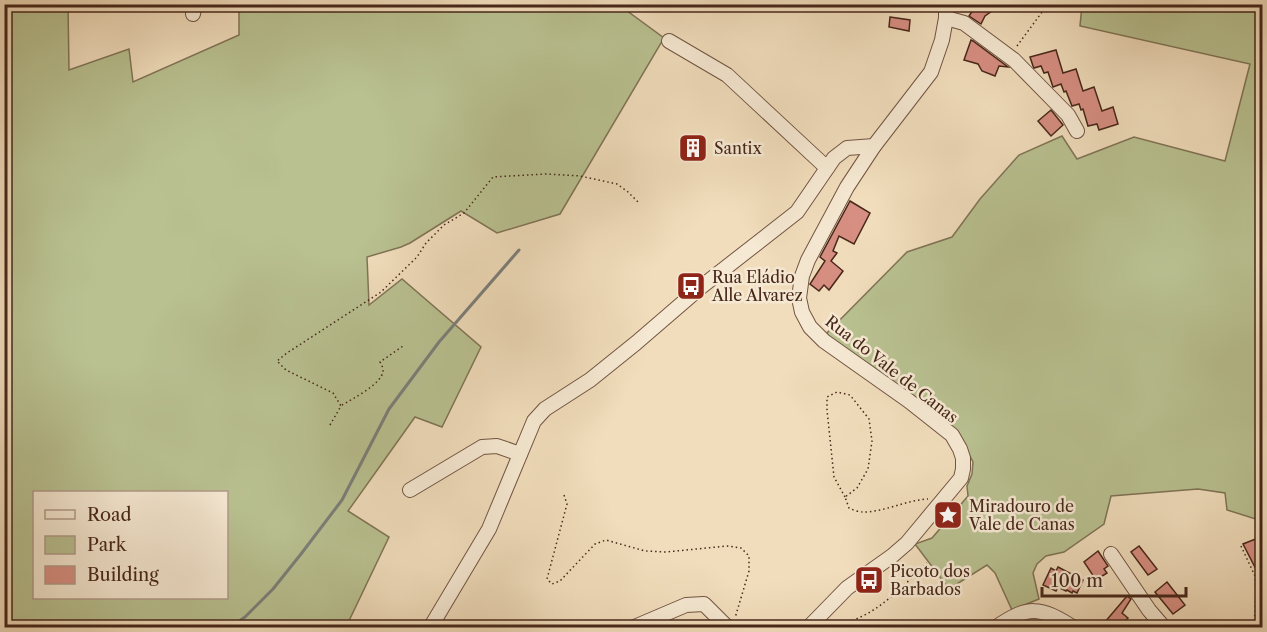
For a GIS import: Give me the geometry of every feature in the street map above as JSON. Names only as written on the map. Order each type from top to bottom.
[{"type":"street","points":[[946,11],[1009,57],[1061,108],[1077,131]]},
{"type":"street","name":"Rua do Vale de Canas","points":[[808,627],[847,588],[907,543],[961,477],[963,469],[960,448],[952,435],[909,401],[824,341],[810,327],[802,312],[799,298],[802,276],[808,260],[847,187],[874,146],[931,72],[939,52],[946,11]]},
{"type":"street","points":[[669,41],[727,75],[827,168]]},
{"type":"street","points":[[430,627],[489,529],[534,422],[545,409],[590,380],[636,344],[701,287],[797,212],[834,158],[847,148],[874,146]]},
{"type":"street","points":[[410,490],[482,447],[496,446],[520,454]]},
{"type":"street","points":[[1111,554],[1160,626]]},
{"type":"street","points":[[632,627],[686,605],[704,604],[732,622]]},
{"type":"street","points":[[995,627],[1009,618],[1028,611],[1042,610],[1074,627]]},
{"type":"path","points":[[1009,57],[1048,4]]},
{"type":"path","points":[[341,406],[333,393],[286,370],[278,361],[381,292],[417,258],[426,243],[444,225],[464,213],[493,177],[547,174],[580,176],[617,184],[639,203]]},
{"type":"path","points":[[330,425],[341,406],[381,378],[383,369],[380,362],[403,346]]},
{"type":"path","points":[[845,497],[857,488],[868,469],[872,441],[869,419],[850,395],[837,392],[828,397],[827,410],[834,477],[849,508],[863,512],[919,500],[943,499]]},
{"type":"path","points":[[564,495],[567,504],[547,579],[552,584],[560,581],[595,544],[606,540],[645,551],[666,552],[727,546],[741,548],[749,556],[749,571],[732,622]]},
{"type":"path","points":[[1241,546],[1255,576],[1254,627]]},
{"type":"path","points":[[841,627],[871,612],[896,593],[927,563]]},
{"type":"green space","points":[[4,5],[68,5],[69,70],[129,49],[133,82],[239,35],[239,5],[619,5],[664,38],[560,214],[497,233],[461,211],[410,243],[367,257],[369,305],[402,279],[481,347],[442,427],[415,417],[348,511],[389,537],[346,627],[5,627]]},
{"type":"green space","points":[[1082,5],[1262,5],[1262,521],[1227,510],[1225,493],[1198,489],[1111,496],[1104,524],[1064,552],[1046,556],[1037,564],[1033,573],[1039,599],[1012,610],[995,573],[987,565],[949,589],[915,544],[932,538],[968,496],[967,486],[972,474],[973,462],[963,443],[912,398],[826,334],[907,252],[952,237],[980,199],[1019,155],[1062,136],[1077,159],[1134,137],[1225,161],[1250,64],[1080,26]]},
{"type":"building","points":[[977,4],[1002,4],[985,16],[981,24],[969,16]]},
{"type":"building","points":[[890,17],[910,20],[909,31],[889,27]]},
{"type":"building","points":[[971,40],[1008,67],[999,66],[995,76],[982,71],[978,64],[964,60]]},
{"type":"building","points":[[1056,50],[1063,73],[1076,69],[1083,91],[1094,87],[1102,111],[1113,107],[1118,124],[1099,130],[1097,124],[1088,126],[1083,109],[1081,110],[1079,104],[1072,106],[1061,84],[1053,87],[1048,72],[1044,73],[1041,66],[1034,68],[1030,57]]},
{"type":"building","points":[[1051,110],[1063,125],[1051,136],[1038,121]]},
{"type":"building","points":[[850,201],[870,213],[854,244],[839,236],[833,251],[837,253],[831,261],[843,271],[829,290],[824,285],[819,291],[810,284],[825,261],[820,257]]},
{"type":"building","points":[[1263,536],[1263,583],[1243,544]]},
{"type":"building","points":[[1139,546],[1157,569],[1148,575],[1131,552]]},
{"type":"building","points":[[1098,551],[1108,566],[1104,569],[1107,573],[1096,580],[1084,562]]},
{"type":"building","points":[[1058,567],[1083,580],[1077,593],[1058,587],[1056,591],[1043,585],[1051,568],[1056,571]]},
{"type":"building","points":[[1167,582],[1185,605],[1173,614],[1155,592]]},
{"type":"building","points":[[1127,596],[1131,599],[1122,613],[1128,621],[1123,627],[1111,627],[1105,622]]},
{"type":"waterway","points":[[229,628],[245,617],[273,589],[301,554],[342,500],[389,409],[439,342],[519,250]]},
{"type":"place","name":"Santix","points":[[693,148]]},
{"type":"place","name":"Rua Eládio Alle Alvarez","points":[[691,286]]},
{"type":"place","name":"Miradouro de Vale de Canas","points":[[948,515]]},
{"type":"place","name":"Picoto dos Barbados","points":[[869,580]]}]
